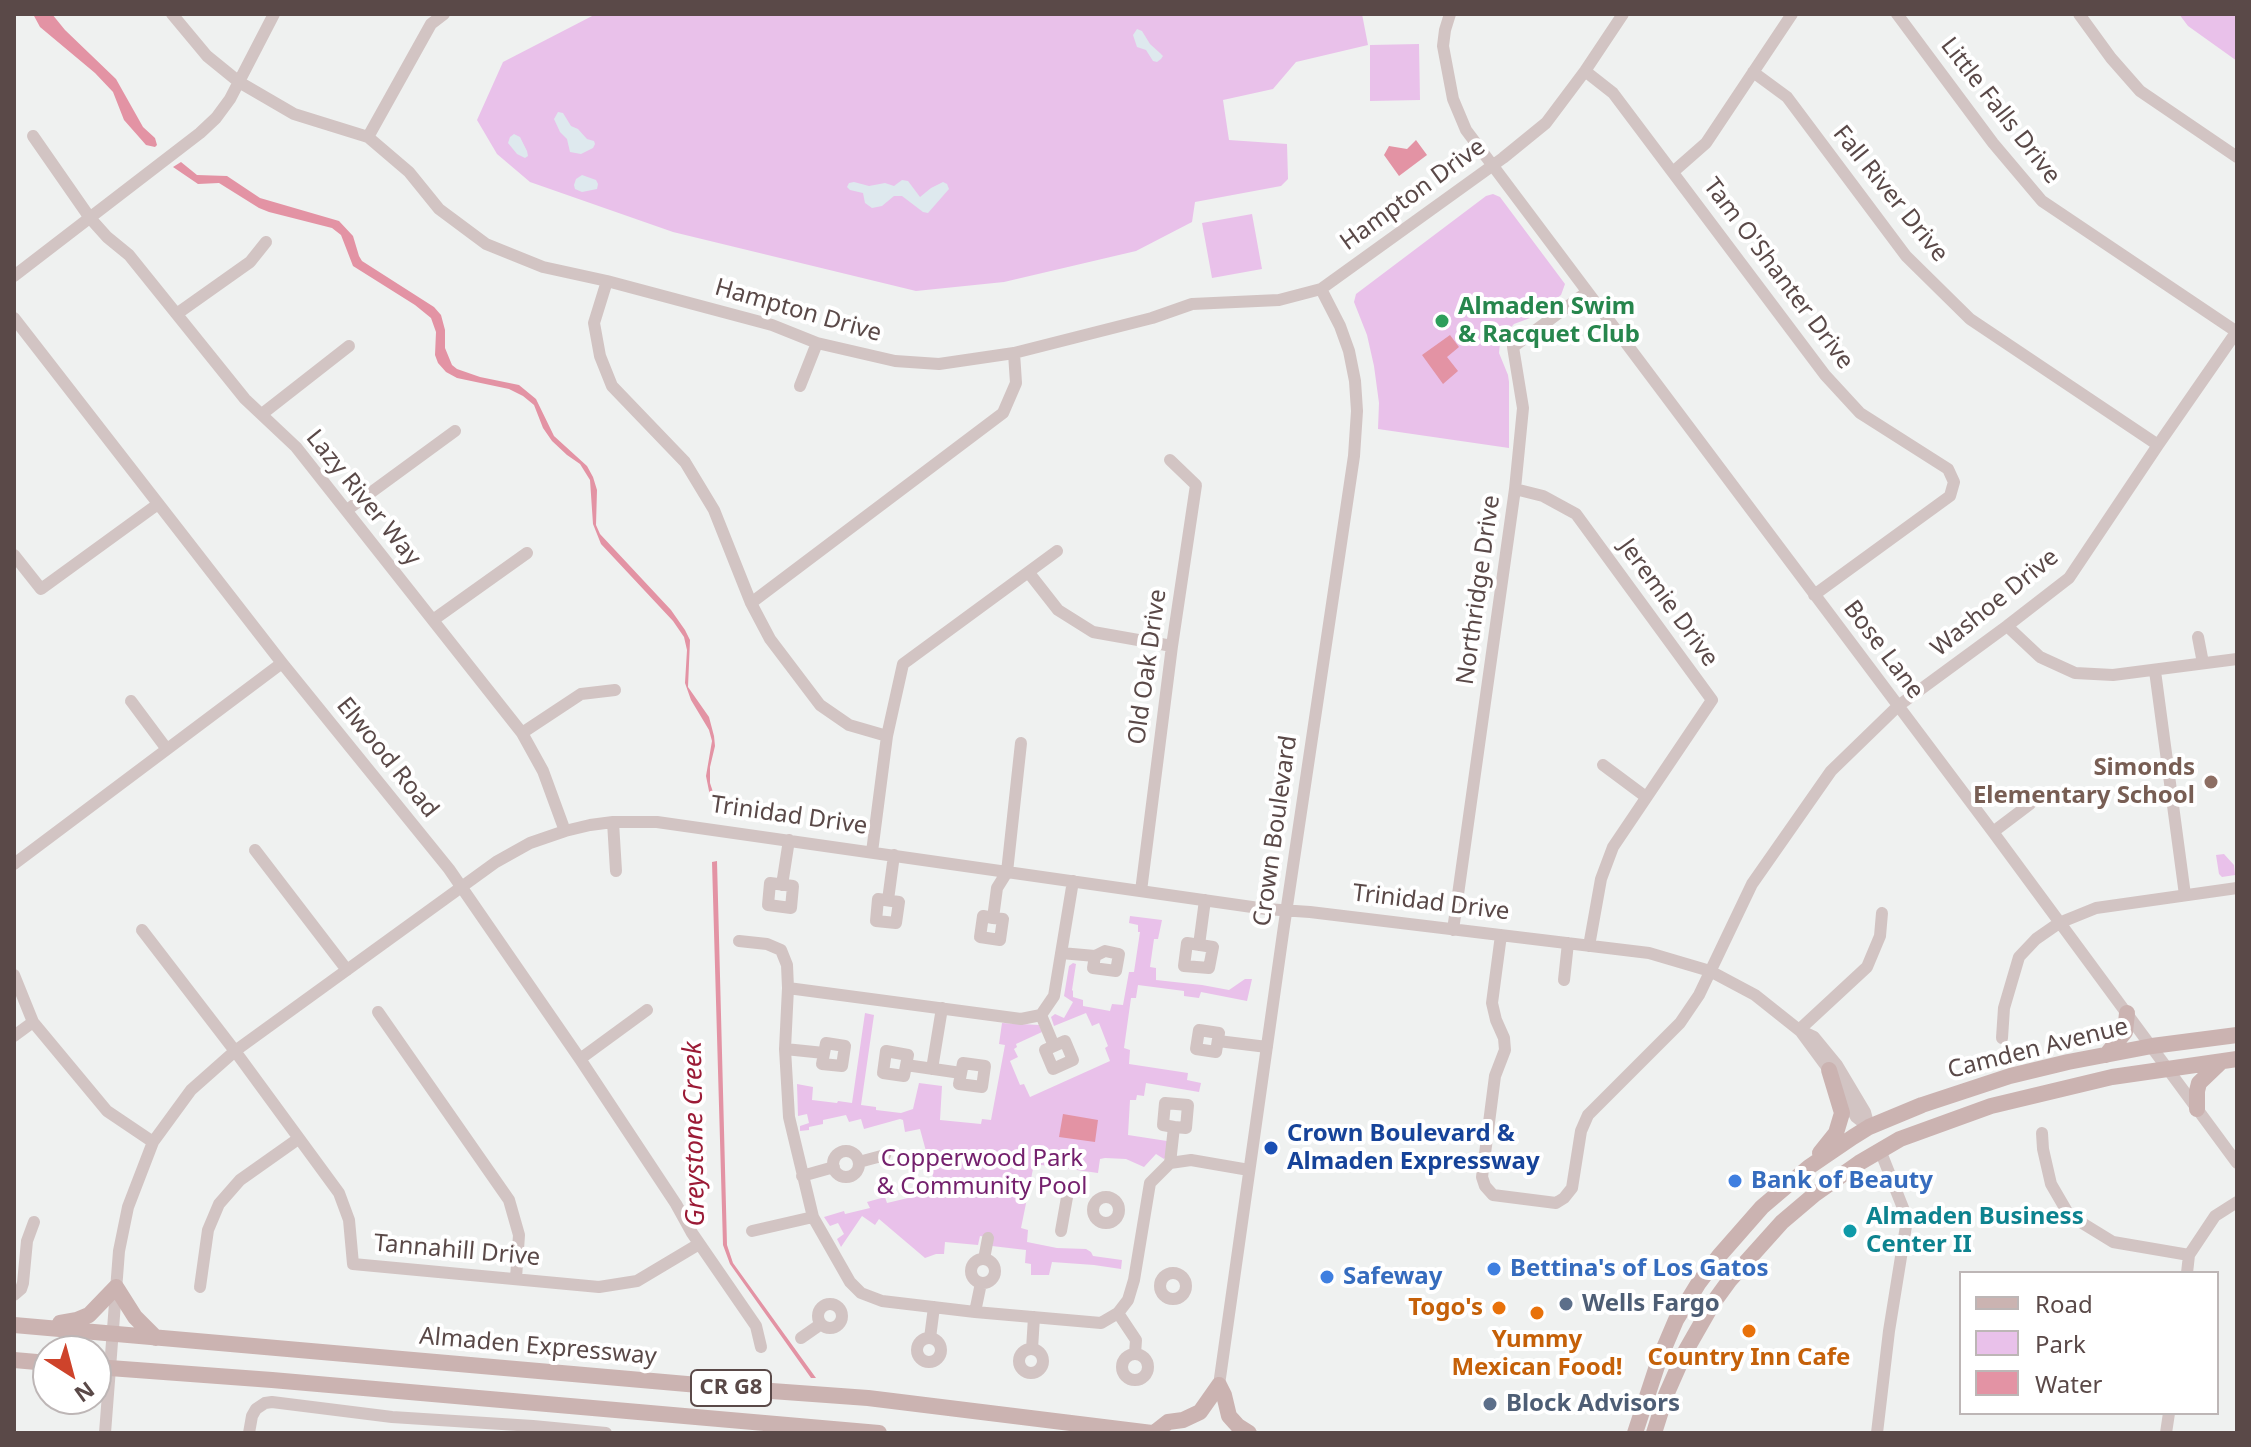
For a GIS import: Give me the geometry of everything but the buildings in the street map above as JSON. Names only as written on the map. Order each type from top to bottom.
[{"type":"main road","points":[[2106,1055],[2125,1032],[2127,1013]]},
{"type":"main road","name":"Camden Avenue","points":[[1635,1433],[1676,1320],[1719,1256],[1762,1207],[1809,1167],[1869,1127],[1982,1084],[2053,1065],[2152,1046],[2237,1035]]},
{"type":"main road","points":[[2197,1109],[2199,1083],[2230,1060]]},
{"type":"main road","name":"Camden Avenue","points":[[1654,1433],[1685,1352],[1729,1281],[1782,1222],[1859,1163],[1900,1139],[1991,1106],[2098,1080],[2230,1060]]},
{"type":"main road","points":[[1809,1167],[1836,1133],[1842,1113],[1829,1070]]},
{"type":"main road","name":"Trinidad Drive","points":[[1869,1127],[1880,1150]]},
{"type":"main road","points":[[44,1328],[85,1317],[116,1287],[135,1317],[156,1338]]},
{"type":"main road","name":"Almaden Expressway","points":[[14,1325],[868,1398],[1153,1433]]},
{"type":"main road","name":"CR G8","points":[[112,1368],[879,1433]]},
{"type":"main road","points":[[1153,1433],[1168,1422],[1183,1420],[1200,1412],[1219,1385],[1229,1416],[1249,1433]]},
{"type":"street","name":"Hampton Drive","points":[[172,14],[207,56],[239,82],[294,114],[368,137],[409,172],[439,209],[486,244],[543,267],[772,325],[817,343],[895,361],[939,364],[1014,353],[1152,318],[1192,304],[1279,300],[1321,289],[1546,123],[1623,14]]},
{"type":"street","points":[[14,276],[200,133],[223,109],[274,14]]},
{"type":"street","points":[[368,137],[431,24],[444,14]]},
{"type":"street","name":"Bose Lane","points":[[1450,14],[1443,46],[1453,99],[1466,130],[1993,832],[2237,1163]]},
{"type":"street","points":[[1673,172],[1706,143],[1792,14]]},
{"type":"street","name":"Little Falls Drive","points":[[1897,14],[1993,143],[2042,201],[2237,332]]},
{"type":"street","points":[[2079,14],[2140,91],[2237,157]]},
{"type":"street","name":"Tam O'Shanter Drive","points":[[1585,71],[1613,93],[1825,375],[1860,413],[1948,469],[1954,482],[1950,496],[1814,595]]},
{"type":"street","name":"Fall River Drive","points":[[1753,72],[1787,97],[1906,256],[1970,319],[2158,445]]},
{"type":"street","name":"Lazy River Way","points":[[33,136],[90,218],[129,255],[245,399],[296,447],[522,733],[543,771],[565,831]]},
{"type":"street","points":[[178,313],[250,262],[266,242]]},
{"type":"street","points":[[607,281],[594,323],[600,356],[612,386],[685,462],[714,510],[751,603],[770,639],[820,705],[849,725],[887,736]]},
{"type":"street","name":"Crown Boulevard","points":[[1219,1385],[1353,463],[1357,411],[1355,381],[1349,351],[1321,289]]},
{"type":"street","name":"Northridge Drive","points":[[1453,930],[1515,489],[1523,408],[1513,347],[1587,292]]},
{"type":"street","name":"Elwood Road","points":[[14,318],[282,663],[449,869],[580,1059],[699,1244],[756,1326],[761,1347]]},
{"type":"street","name":"Washoe Drive","points":[[1501,935],[1492,1003],[1505,1050],[1495,1076],[1482,1177],[1493,1195],[1556,1203],[1572,1188],[1581,1131],[1588,1115],[1680,1023],[1699,995],[1752,884],[1831,771],[1898,706],[2069,578],[2237,332]]},
{"type":"street","points":[[800,386],[817,343]]},
{"type":"street","points":[[262,414],[349,346]]},
{"type":"street","points":[[751,603],[1003,413],[1016,383],[1014,353]]},
{"type":"street","points":[[347,510],[455,431]]},
{"type":"street","name":"Old Oak Drive","points":[[1141,891],[1196,485],[1170,460]]},
{"type":"street","name":"Jeremie Drive","points":[[1515,489],[1543,496],[1576,514],[1712,700],[1613,847],[1601,879],[1589,946]]},
{"type":"street","points":[[14,555],[41,589],[158,504]]},
{"type":"street","points":[[872,852],[887,736],[903,664],[1057,551]]},
{"type":"street","points":[[433,620],[527,553]]},
{"type":"street","points":[[1029,573],[1058,610],[1093,632],[1172,646]]},
{"type":"street","points":[[2007,626],[2040,657],[2075,673],[2113,675],[2237,659]]},
{"type":"street","points":[[2198,637],[2203,663]]},
{"type":"street","points":[[14,864],[282,663]]},
{"type":"street","points":[[2155,671],[2185,895]]},
{"type":"street","points":[[522,733],[581,694],[615,690]]},
{"type":"street","points":[[131,701],[166,748]]},
{"type":"street","points":[[993,918],[997,888],[1007,872],[1021,743]]},
{"type":"street","points":[[1603,765],[1646,797]]},
{"type":"street","points":[[1993,832],[2030,804]]},
{"type":"street","points":[[613,822],[616,871]]},
{"type":"street","name":"Trinidad Drive","points":[[111,1334],[119,1251],[128,1207],[153,1142],[191,1090],[235,1051],[496,862],[530,843],[565,831],[613,822],[657,822],[1205,900],[1649,953],[1710,971],[1755,995],[1799,1030],[1814,1037],[1837,1065],[1865,1112],[1869,1127]]},
{"type":"street","points":[[782,885],[789,840]]},
{"type":"street","points":[[255,850],[347,970]]},
{"type":"street","points":[[888,900],[894,855]]},
{"type":"street","points":[[788,988],[1021,1019],[1041,1015],[1054,996],[1073,881]]},
{"type":"street","points":[[2002,1038],[2004,1008],[2019,957],[2036,939],[2059,923],[2096,908],[2237,888]]},
{"type":"street","points":[[1199,945],[1205,900]]},
{"type":"street","points":[[1799,1030],[1867,967],[1880,936],[1882,913]]},
{"type":"street","name":"Tannahill Drive","points":[[142,930],[339,1193],[349,1220],[353,1264],[599,1287],[637,1281],[699,1244]]},
{"type":"street","points":[[739,941],[767,944],[781,950],[787,965],[785,1049],[789,1117],[802,1176],[813,1217],[850,1282],[861,1293],[882,1301],[1101,1323],[1118,1313],[1128,1300],[1150,1183],[1170,1163],[1191,1160],[1249,1170]]},
{"type":"street","points":[[1564,980],[1568,943]]},
{"type":"street","points":[[1061,953],[1095,956]]},
{"type":"street","points":[[14,975],[33,1022],[107,1111],[153,1142]]},
{"type":"street","points":[[932,1069],[942,1008]]},
{"type":"street","points":[[580,1059],[647,1010]]},
{"type":"street","points":[[378,1012],[509,1200],[519,1235],[516,1278]]},
{"type":"street","points":[[1041,1015],[1054,1046]]},
{"type":"street","points":[[14,1036],[33,1022]]},
{"type":"street","name":"Trinidad Drive","points":[[1799,1030],[1829,1070],[1856,1117],[1869,1127]]},
{"type":"street","points":[[1218,1041],[1267,1047]]},
{"type":"street","points":[[785,1049],[824,1053],[822,1064],[842,1066],[850,1057]]},
{"type":"street","points":[[906,1065],[961,1073]]},
{"type":"street","points":[[1170,1163],[1174,1127]]},
{"type":"street","points":[[2042,1133],[2051,1184],[2069,1215],[2113,1242],[2189,1255]]},
{"type":"street","points":[[200,1287],[208,1230],[219,1204],[240,1180],[298,1139]]},
{"type":"street","name":"Trinidad Drive","points":[[1877,1433],[1906,1226],[1905,1213],[1880,1150]]},
{"type":"street","points":[[802,1176],[834,1167],[834,1159],[844,1151],[855,1155],[859,1162],[885,1155]]},
{"type":"street","points":[[1061,1231],[1069,1186]]},
{"type":"street","points":[[1109,1198],[1116,1202],[1119,1214],[1114,1221],[1106,1223],[1095,1217],[1094,1209],[1097,1201],[1109,1198]]},
{"type":"street","points":[[2187,1271],[2189,1255],[2215,1216],[2237,1202]]},
{"type":"street","points":[[1067,1203],[1094,1209]]},
{"type":"street","points":[[1119,1214],[1143,1219]]},
{"type":"street","points":[[752,1231],[813,1217]]},
{"type":"street","points":[[14,1295],[21,1289],[27,1241],[34,1222]]},
{"type":"street","points":[[975,1312],[981,1283],[991,1280],[995,1272],[993,1265],[984,1259],[988,1238]]},
{"type":"street","points":[[1134,1280],[1160,1283],[1167,1274],[1175,1273],[1191,1289]]},
{"type":"street","points":[[801,1338],[821,1324],[818,1313],[823,1307],[830,1304],[840,1309],[861,1293]]},
{"type":"street","points":[[928,1368],[941,1353],[940,1344],[930,1338],[934,1307]]},
{"type":"street","points":[[1118,1313],[1136,1340],[1135,1354]]},
{"type":"street","points":[[1031,1379],[1043,1364],[1042,1355],[1032,1349],[1034,1317]]},
{"type":"street","points":[[1135,1354],[1146,1359],[1149,1367],[1135,1386],[1122,1370],[1127,1357],[1135,1354]]},
{"type":"street","points":[[249,1433],[252,1416],[259,1406],[272,1402],[392,1423],[606,1433]]},
{"type":"green space","points":[[596,14],[1362,14],[1368,45],[1296,62],[1273,89],[1223,100],[1229,140],[1287,144],[1288,179],[1281,186],[1195,202],[1192,222],[1136,251],[1004,282],[916,291],[673,232],[530,182],[497,154],[477,120],[503,62]]},
{"type":"green space","points":[[2179,14],[2237,14],[2237,61],[2188,26]]},
{"type":"green space","points":[[1419,44],[1420,100],[1370,101],[1370,45]]},
{"type":"green space","name":"Almaden Swim & Racquet Club","points":[[1493,194],[1500,197],[1565,284],[1561,295],[1530,318],[1514,324],[1500,343],[1499,353],[1509,382],[1509,448],[1378,429],[1379,403],[1374,366],[1367,335],[1354,302],[1356,294],[1486,196]]},
{"type":"green space","points":[[1252,214],[1262,269],[1212,278],[1202,223]]},
{"type":"green space","points":[[2224,854],[2234,865],[2235,875],[2222,877],[2219,874],[2216,855]]},
{"type":"green space","name":"Copperwood Park & Community Pool","points":[[1130,916],[1162,920],[1158,939],[1154,939],[1150,967],[1156,968],[1156,980],[1229,990],[1245,979],[1252,979],[1247,1001],[1201,992],[1199,998],[1184,996],[1184,991],[1138,985],[1136,998],[1131,998],[1124,1048],[1130,1050],[1129,1064],[1188,1073],[1187,1080],[1201,1083],[1199,1092],[1146,1083],[1144,1096],[1137,1095],[1136,1100],[1130,1100],[1128,1135],[1167,1141],[1164,1159],[1156,1154],[1144,1167],[1126,1159],[1100,1159],[1098,1173],[1034,1164],[1021,1228],[1028,1230],[1027,1242],[1057,1248],[1086,1249],[1093,1256],[1122,1260],[1121,1269],[1052,1262],[1049,1275],[1031,1275],[1031,1264],[1025,1263],[1026,1250],[992,1246],[993,1238],[980,1236],[978,1245],[945,1242],[944,1254],[925,1258],[879,1219],[875,1225],[862,1216],[841,1247],[837,1239],[844,1234],[838,1223],[830,1226],[824,1217],[870,1208],[867,1202],[885,1197],[887,1203],[933,1192],[930,1178],[933,1177],[920,1129],[905,1132],[903,1120],[864,1129],[861,1119],[849,1122],[846,1115],[823,1120],[823,1124],[800,1131],[800,1126],[809,1123],[807,1114],[798,1116],[797,1084],[813,1087],[812,1100],[852,1103],[865,1013],[874,1015],[861,1105],[876,1107],[876,1110],[901,1113],[913,1109],[919,1083],[942,1086],[940,1120],[981,1124],[982,1119],[991,1120],[1005,1045],[999,1044],[1002,1023],[1039,1025],[1042,1032],[1016,1044],[1014,1049],[1018,1057],[1010,1061],[1020,1085],[1024,1084],[1030,1097],[1110,1061],[1099,1023],[1092,1026],[1086,1013],[1054,1026],[1051,1017],[1055,1014],[1064,1018],[1073,1002],[1064,996],[1069,966],[1073,963],[1076,964],[1073,997],[1083,1000],[1083,1006],[1110,1011],[1112,1004],[1123,1005],[1129,972],[1134,972],[1140,932],[1138,925],[1129,923]]},
{"type":"sand","points":[[1137,29],[1163,56],[1157,62],[1146,50],[1137,47],[1133,35]]},
{"type":"sand","points":[[558,112],[563,113],[571,126],[587,139],[594,141],[593,148],[581,154],[570,152],[567,139],[554,119]]},
{"type":"sand","points":[[514,134],[520,137],[527,151],[525,158],[508,143]]},
{"type":"sand","points":[[582,175],[596,180],[597,189],[582,192],[575,189],[576,179]]},
{"type":"sand","points":[[902,180],[908,181],[920,197],[943,182],[949,189],[928,213],[902,196],[894,196],[882,206],[872,208],[865,203],[863,193],[847,187],[854,182],[869,186],[885,183],[894,186]]},
{"type":"water","points":[[33,14],[52,14],[116,79],[143,127],[155,138],[155,147],[146,145],[124,120],[113,92],[40,27]]},
{"type":"water","points":[[1416,140],[1427,155],[1399,176],[1384,155],[1389,146],[1407,149]]},
{"type":"water","points":[[181,162],[197,175],[227,176],[260,198],[339,221],[353,236],[362,261],[434,307],[441,315],[445,348],[452,365],[480,377],[519,385],[536,399],[554,436],[587,466],[593,477],[597,490],[596,525],[600,534],[671,610],[690,640],[688,687],[709,717],[714,736],[710,783],[714,795],[710,796],[706,776],[712,741],[685,683],[687,650],[684,637],[673,621],[601,544],[593,524],[590,480],[580,464],[552,441],[534,405],[509,389],[457,378],[446,372],[435,355],[436,332],[431,318],[353,266],[341,235],[332,228],[269,212],[219,183],[198,184],[173,167]]},
{"type":"water","points":[[1450,335],[1459,347],[1447,357],[1458,371],[1443,384],[1422,355]]},
{"type":"water","points":[[717,861],[727,1245],[733,1263],[816,1378],[811,1378],[730,1264],[723,1245],[712,862]]},
{"type":"water","points":[[1063,1114],[1098,1120],[1095,1142],[1059,1137]]},
{"type":"place","name":"Almaden Swim & Racquet Club","points":[[1442,321]]},
{"type":"place","name":"Simonds Elementary School","points":[[2211,782]]},
{"type":"place","name":"Crown Boulevard & Almaden Expressway","points":[[1271,1148]]},
{"type":"place","name":"Bank of Beauty","points":[[1735,1181]]},
{"type":"place","name":"Almaden Business Center II","points":[[1850,1231]]},
{"type":"place","name":"Bettina's of Los Gatos","points":[[1494,1269]]},
{"type":"place","name":"Safeway","points":[[1327,1277]]},
{"type":"place","name":"Wells Fargo","points":[[1566,1304]]},
{"type":"place","name":"Togo's","points":[[1499,1308]]},
{"type":"place","name":"Yummy Mexican Food!","points":[[1537,1313]]},
{"type":"place","name":"Country Inn Cafe","points":[[1749,1331]]},
{"type":"place","name":"Block Advisors","points":[[1490,1404]]},
{"type":"water label","name":"Greystone Creek","points":[[695,1134]]}]
